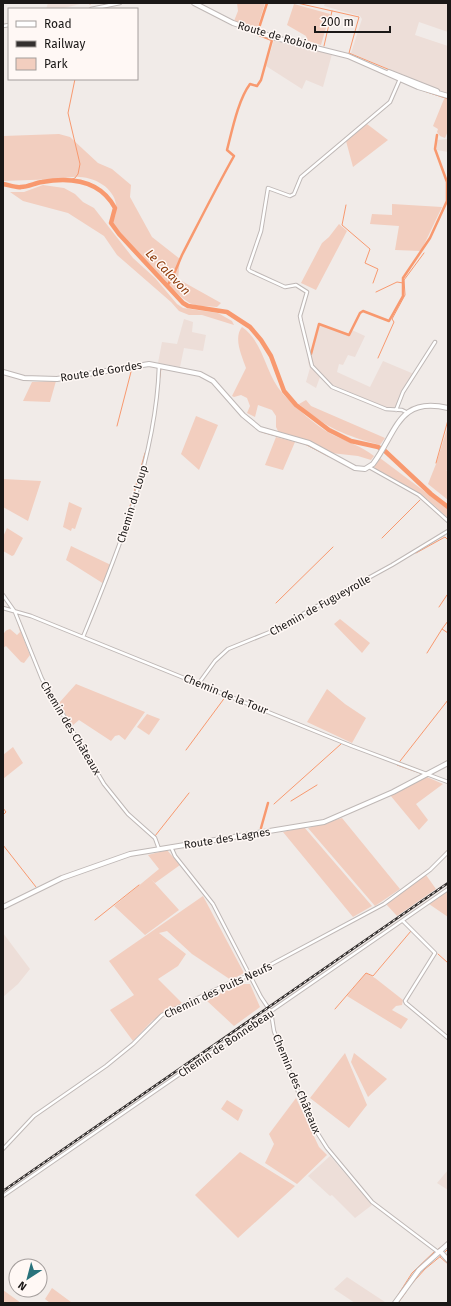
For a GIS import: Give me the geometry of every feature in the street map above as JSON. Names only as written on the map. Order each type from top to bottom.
[{"type":"street","points":[[96,8],[120,3]]},
{"type":"street","name":"Route de Robion","points":[[194,3],[233,23],[276,38],[341,54],[448,96]]},
{"type":"street","name":"Route de Robion","points":[[364,63],[400,79],[448,96]]},
{"type":"street","points":[[412,81],[400,79],[390,102],[301,177],[294,194],[290,196],[268,188],[261,231],[248,269],[279,285],[289,288],[296,285],[307,292],[300,316],[312,366],[332,387],[386,409],[406,412],[427,405],[448,408]]},
{"type":"street","points":[[396,410],[403,392],[435,342]]},
{"type":"street","name":"Route de Gordes","points":[[3,372],[24,378],[57,378],[142,364],[159,365],[206,376],[224,392],[243,415],[264,431],[309,443],[355,468],[362,469],[369,467]]},
{"type":"street","name":"Chemin du Loup","points":[[83,637],[120,545],[143,467],[154,422],[159,365]]},
{"type":"street","points":[[406,412],[369,467],[419,495],[448,521]]},
{"type":"street","name":"Chemin de Fugueyrolle","points":[[199,683],[214,660],[228,649],[270,632],[386,568],[448,531]]},
{"type":"street","name":"Chemin des Châteaux","points":[[3,595],[15,612],[42,679],[96,769],[120,805],[155,838],[159,849]]},
{"type":"street","name":"Chemin de la Tour","points":[[3,608],[31,616],[357,748],[448,782]]},
{"type":"street","name":"Route des Lagnes","points":[[3,907],[39,888],[93,866],[130,854],[171,846],[324,822],[393,792],[448,763]]},
{"type":"street","name":"Chemin des Châteaux","points":[[171,846],[175,856],[213,904],[271,1012],[274,1031],[284,1058],[313,1126],[327,1148],[372,1202],[439,1251],[448,1260]]},
{"type":"street","name":"Chemin des Puits Neufs","points":[[3,1148],[34,1116],[74,1090],[124,1052],[162,1015],[250,975],[384,904],[430,870],[448,852]]},
{"type":"street","name":"Chemin de Bonnebeau","points":[[3,1196],[448,889]]},
{"type":"street","points":[[403,920],[435,953],[405,1001],[406,1004],[448,1038]]},
{"type":"street","points":[[395,1303],[414,1276],[448,1244]]},
{"type":"shaded area","points":[[48,3],[84,3],[64,8],[46,8]]},
{"type":"shaded area","points":[[325,3],[448,3],[448,32],[419,22],[415,35],[448,46],[448,94],[351,53],[362,19],[360,16],[324,6]]},
{"type":"shaded area","points":[[274,40],[332,54],[323,87],[306,80],[302,89],[266,66]]},
{"type":"shaded area","points":[[448,139],[448,152],[437,150],[437,140]]},
{"type":"shaded area","points":[[184,319],[193,322],[192,332],[206,335],[203,351],[184,348],[180,367],[158,363],[162,342],[177,344]]},
{"type":"shaded area","points":[[320,324],[349,335],[352,330],[365,336],[355,357],[348,355],[343,365],[339,364],[337,372],[370,387],[383,361],[414,374],[395,408],[387,408],[333,385],[320,377],[316,388],[306,382],[310,368],[308,362]]},
{"type":"shaded area","points":[[3,933],[30,969],[18,984],[3,997]]},
{"type":"shaded area","points":[[330,1156],[372,1205],[355,1218],[332,1195],[330,1196],[308,1176]]},
{"type":"shaded area","points":[[448,1170],[448,1190],[437,1183]]},
{"type":"shaded area","points":[[347,1277],[385,1302],[355,1303],[334,1289]]},
{"type":"green space","points":[[237,3],[265,3],[257,29],[234,21],[238,11]]},
{"type":"green space","points":[[294,4],[330,14],[321,45],[308,41],[306,36],[287,25]]},
{"type":"green space","points":[[444,99],[448,99],[448,131],[445,138],[440,136],[437,132],[438,129],[433,126]]},
{"type":"green space","points":[[367,124],[388,140],[353,167],[346,141]]},
{"type":"green space","points":[[59,134],[70,137],[98,163],[112,169],[131,185],[130,197],[152,237],[180,259],[178,279],[221,303],[217,307],[195,305],[185,300],[151,268],[112,223],[116,214],[114,198],[110,191],[97,181],[77,177],[3,181],[3,136]]},
{"type":"green space","points":[[43,185],[64,188],[94,208],[133,258],[155,278],[177,304],[183,308],[218,313],[232,321],[234,325],[202,315],[189,315],[179,311],[171,302],[117,255],[104,236],[68,213],[23,201],[10,192],[24,192]]},
{"type":"green space","points":[[392,204],[442,207],[421,251],[395,250],[399,226],[370,224],[372,214],[392,215]]},
{"type":"green space","points":[[339,224],[347,231],[316,290],[301,283],[322,243],[329,237]]},
{"type":"green space","points":[[242,327],[255,341],[272,377],[283,394],[313,422],[333,435],[374,456],[371,460],[358,456],[331,453],[308,440],[279,433],[276,427],[276,416],[272,410],[258,405],[255,417],[247,413],[250,406],[247,398],[241,395],[234,397],[232,396],[246,368],[238,342],[239,331]]},
{"type":"green space","points":[[56,381],[50,402],[23,401],[32,382]]},
{"type":"green space","points":[[306,400],[311,406],[385,438],[380,445],[337,430],[318,419],[299,404]]},
{"type":"green space","points":[[196,416],[218,425],[199,470],[181,454]]},
{"type":"green space","points":[[447,429],[448,471],[446,470],[448,472],[448,500],[428,484]]},
{"type":"green space","points":[[276,437],[295,442],[283,470],[265,465]]},
{"type":"green space","points":[[380,458],[448,509],[448,518],[428,500],[380,473],[374,467]]},
{"type":"green space","points":[[3,479],[41,481],[28,521],[3,507]]},
{"type":"green space","points":[[69,502],[82,508],[75,529],[72,528],[71,531],[63,527]]},
{"type":"green space","points":[[7,528],[23,538],[12,556],[3,551],[3,537]]},
{"type":"green space","points":[[71,546],[111,565],[104,584],[66,560]]},
{"type":"green space","points":[[340,619],[370,643],[362,653],[334,624]]},
{"type":"green space","points":[[17,622],[30,655],[24,663],[21,662],[6,646],[3,648],[3,636],[7,630],[10,629],[17,635],[20,632]]},
{"type":"green space","points":[[76,684],[145,712],[125,740],[119,735],[115,736],[111,741],[79,720],[72,726],[59,703]]},
{"type":"green space","points":[[327,689],[345,704],[366,718],[352,743],[307,722]]},
{"type":"green space","points":[[147,714],[160,719],[149,735],[137,727]]},
{"type":"green space","points":[[13,747],[23,763],[3,779],[3,755]]},
{"type":"green space","points":[[427,777],[443,784],[416,804],[428,820],[419,830],[390,795]]},
{"type":"green space","points":[[342,818],[400,889],[375,906],[308,828]]},
{"type":"green space","points":[[304,827],[372,906],[353,917],[283,832]]},
{"type":"green space","points":[[167,850],[180,865],[155,883],[151,879],[179,910],[145,935],[114,906],[159,869],[148,855]]},
{"type":"green space","points":[[426,875],[436,889],[397,916],[386,904]]},
{"type":"green space","points":[[448,890],[448,917],[429,904]]},
{"type":"green space","points":[[203,896],[244,973],[231,980],[192,954],[167,931],[159,933],[186,954],[178,966],[158,979],[182,1003],[152,1021],[133,1041],[110,1010],[134,995],[109,961]]},
{"type":"green space","points":[[366,973],[375,978],[403,1000],[402,1005],[396,1006],[392,1010],[408,1019],[401,1029],[347,996]]},
{"type":"green space","points":[[241,984],[250,984],[260,1007],[234,1026],[206,1000]]},
{"type":"green space","points":[[345,1053],[367,1105],[349,1128],[310,1098]]},
{"type":"green space","points":[[354,1053],[387,1079],[368,1097],[351,1062]]},
{"type":"green space","points":[[296,1098],[319,1147],[327,1155],[297,1184],[265,1163],[274,1144],[269,1134]]},
{"type":"green space","points":[[227,1100],[243,1110],[238,1121],[221,1109]]},
{"type":"green space","points":[[240,1152],[295,1186],[238,1238],[195,1195]]},
{"type":"green space","points":[[52,1288],[71,1302],[50,1303],[45,1299],[48,1298],[48,1294]]},
{"type":"green space","points":[[3,1290],[8,1294],[8,1298],[14,1298],[21,1303],[3,1303]]},
{"type":"waterway","points":[[167,286],[234,156],[227,150],[242,98],[250,84],[257,86],[261,80],[272,40],[257,34],[267,3]]},
{"type":"waterway","points":[[297,3],[359,17],[349,53],[390,70]]},
{"type":"waterway","points":[[324,46],[332,11]]},
{"type":"waterway","points":[[68,181],[75,178],[78,174],[80,164],[68,113],[75,80]]},
{"type":"waterway","points":[[424,91],[448,99]]},
{"type":"waterway","points":[[311,354],[319,324],[349,335],[360,313],[363,311],[389,321],[403,296],[403,278],[430,238],[447,201],[447,182],[435,149],[437,135]]},
{"type":"waterway","name":"Le Calavon","points":[[3,184],[19,187],[64,180],[84,183],[101,191],[115,208],[111,223],[119,234],[183,303],[188,306],[227,312],[250,327],[261,340],[271,356],[284,391],[296,405],[329,430],[351,441],[378,447],[385,451],[431,494],[448,507]]},
{"type":"waterway","points":[[346,205],[342,225],[370,249],[365,263],[378,269],[373,283]]},
{"type":"waterway","points":[[378,358],[394,322],[392,319],[405,295],[404,280],[424,253]]},
{"type":"waterway","points":[[376,292],[397,282],[403,283]]},
{"type":"waterway","points":[[117,426],[132,368]]},
{"type":"waterway","points":[[152,434],[161,368]]},
{"type":"waterway","points":[[71,379],[79,377]]},
{"type":"waterway","points":[[436,463],[448,420]]},
{"type":"waterway","points":[[262,432],[305,444],[328,456]]},
{"type":"waterway","points":[[147,456],[149,449]]},
{"type":"waterway","points":[[123,531],[145,453]]},
{"type":"waterway","points":[[382,538],[420,500]]},
{"type":"waterway","points":[[440,515],[448,523]]},
{"type":"waterway","points":[[408,554],[448,530]]},
{"type":"waterway","points":[[416,553],[445,537],[448,540]]},
{"type":"waterway","points":[[276,603],[333,547]]},
{"type":"waterway","points":[[439,607],[447,595]]},
{"type":"waterway","points":[[3,607],[9,608]]},
{"type":"waterway","points":[[448,621],[442,629],[448,633]]},
{"type":"waterway","points":[[427,653],[442,629]]},
{"type":"waterway","points":[[186,750],[226,696]]},
{"type":"waterway","points":[[423,774],[397,765],[448,700]]},
{"type":"waterway","points":[[274,804],[341,744]]},
{"type":"waterway","points":[[291,801],[317,785]]},
{"type":"waterway","points":[[155,836],[189,793]]},
{"type":"waterway","points":[[261,828],[268,803]]},
{"type":"waterway","points":[[3,808],[6,812],[3,815]]},
{"type":"waterway","points":[[135,822],[152,837]]},
{"type":"waterway","points":[[3,845],[36,887]]},
{"type":"waterway","points":[[95,920],[139,885]]},
{"type":"waterway","points":[[335,1009],[366,973],[373,976],[411,931]]},
{"type":"waterway","points":[[438,954],[448,963]]},
{"type":"waterway","points":[[437,1250],[448,1242]]},
{"type":"waterway","points":[[444,1253],[448,1249]]},
{"type":"waterway","points":[[393,1303],[412,1273],[435,1251]]},
{"type":"waterway","points":[[407,1289],[425,1269],[442,1255]]},
{"type":"waterway","points":[[440,1257],[448,1264]]},
{"type":"waterway","points":[[398,1303],[406,1292]]},
{"type":"railway","points":[[3,1191],[448,883]]}]
